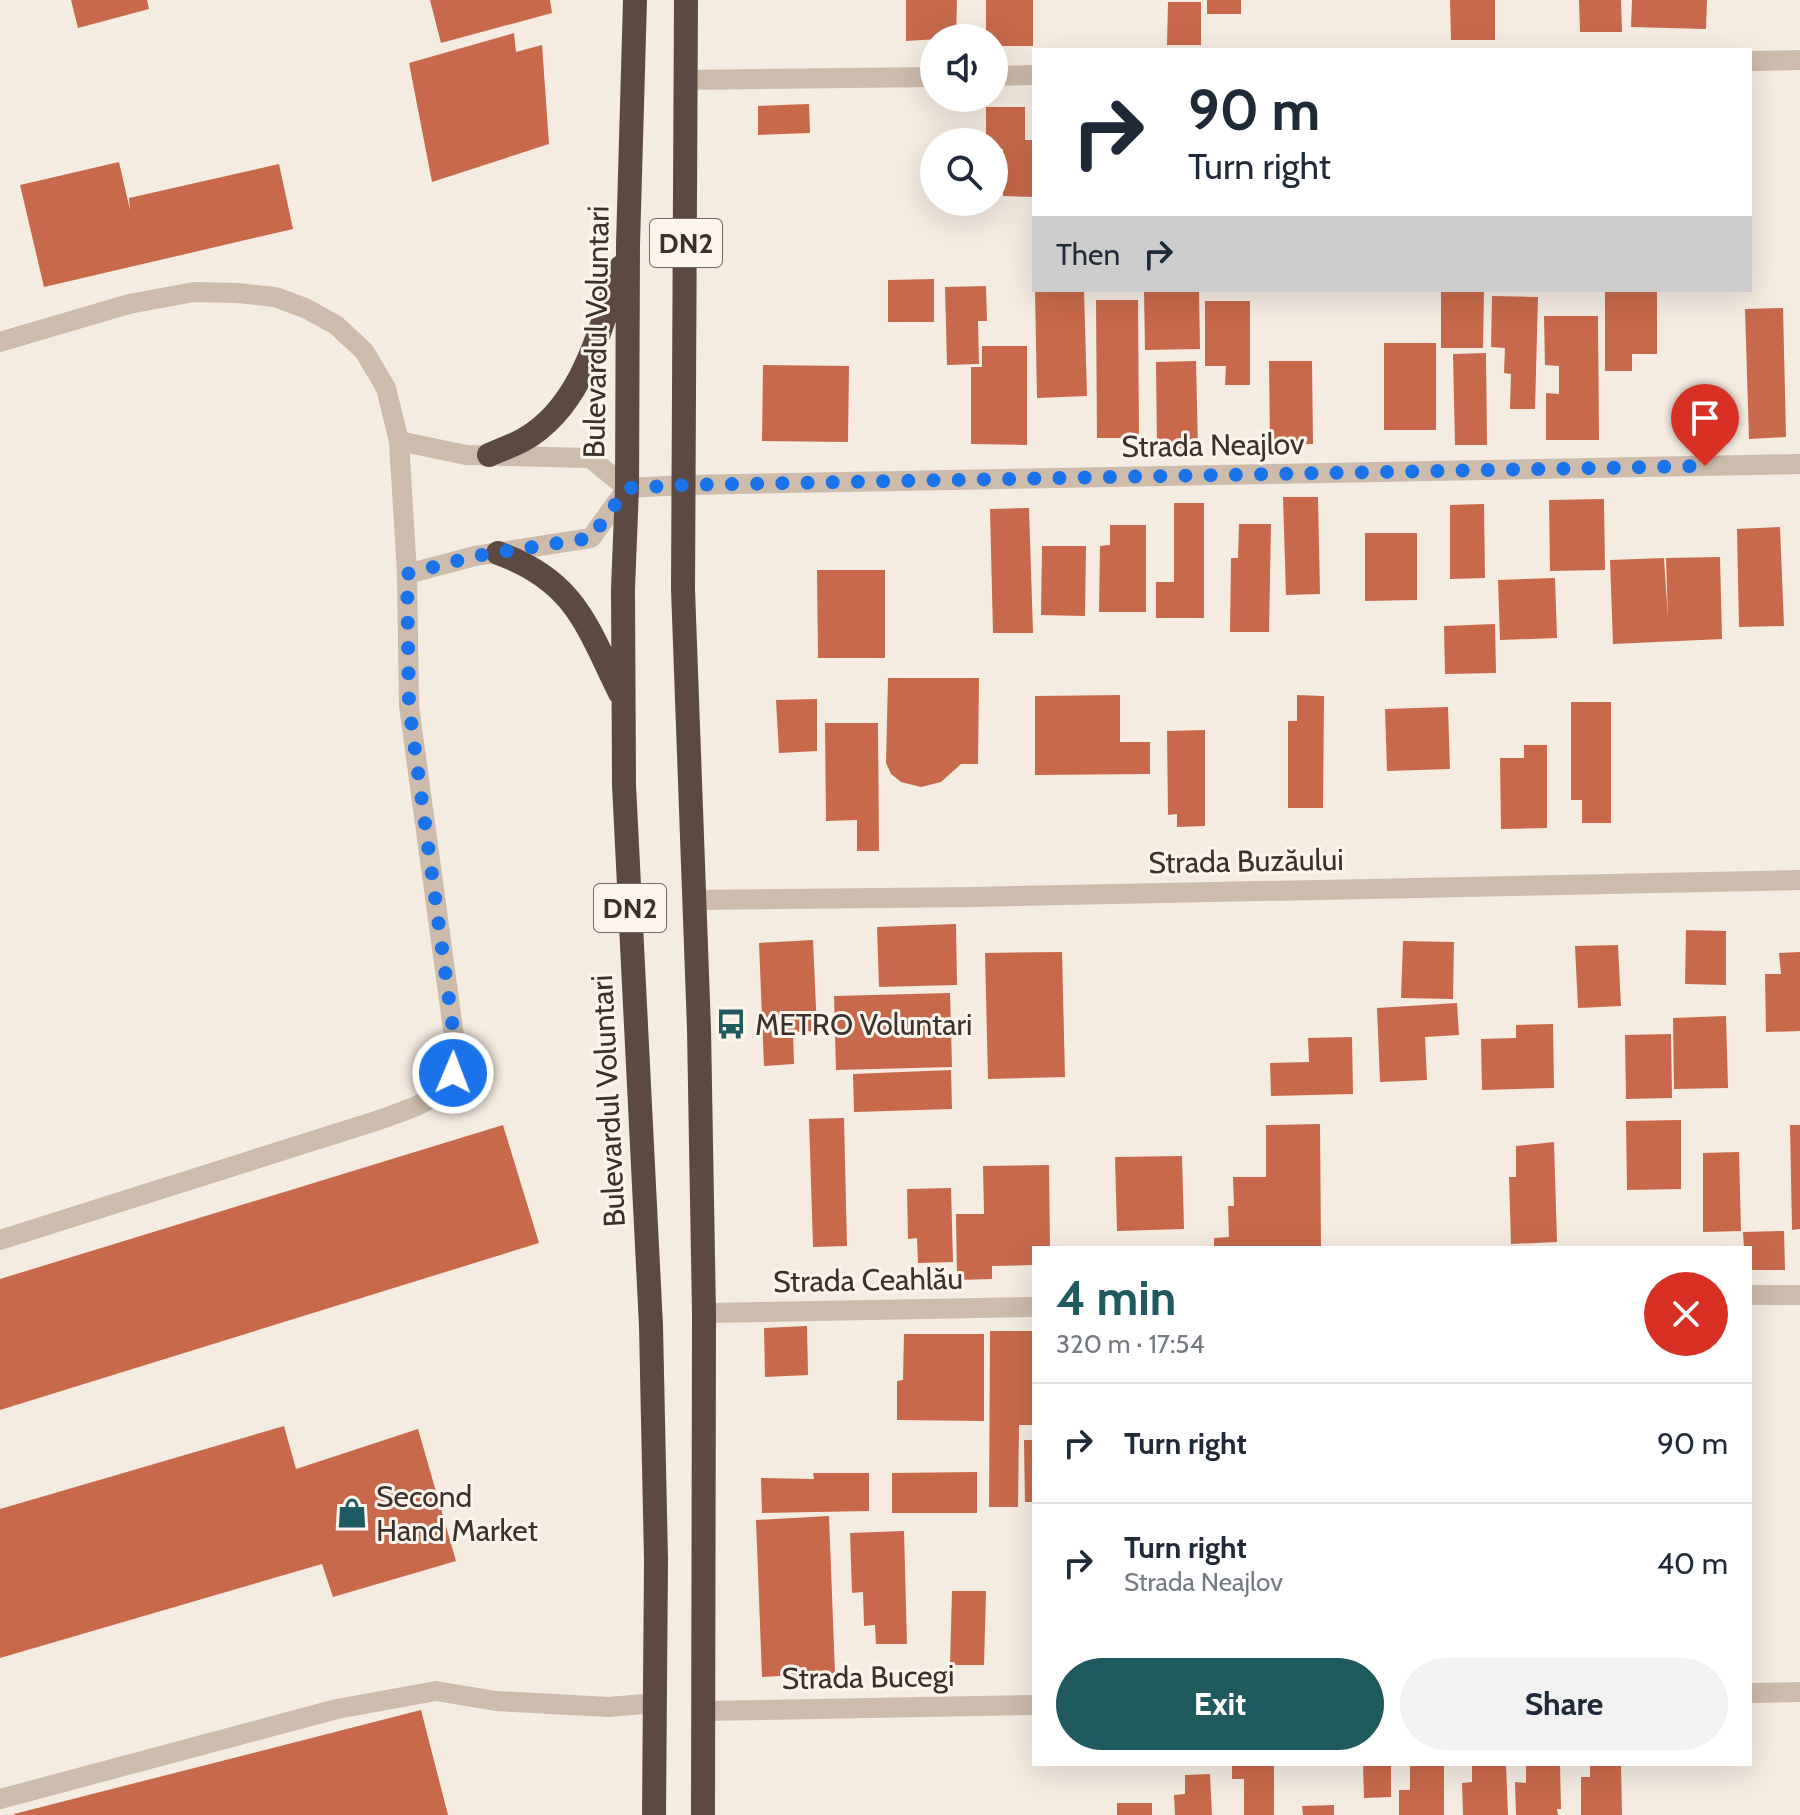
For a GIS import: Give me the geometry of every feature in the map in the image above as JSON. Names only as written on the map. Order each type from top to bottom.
[{"type":"highway","name":"Bulevardul Voluntari","points":[[635,0],[628,245],[622,697],[651,1326],[656,1560],[654,1815]]},
{"type":"highway","name":"DN2","points":[[686,0],[683,589],[704,1313],[703,1815]]},
{"type":"highway","points":[[489,455],[524,439],[546,423],[566,402],[594,344],[628,245]]},
{"type":"highway","points":[[498,553],[526,563],[548,577],[566,594],[579,612],[622,697]]},
{"type":"street","points":[[1752,61],[1800,60]]},
{"type":"street","points":[[1008,76],[1032,75]]},
{"type":"street","points":[[687,80],[920,77]]},
{"type":"street","points":[[0,342],[129,304],[194,292],[275,297],[305,308],[336,325],[364,351],[386,388],[399,441],[407,574],[409,706],[456,1051],[453,1073],[443,1088],[428,1100],[379,1120],[0,1240]]},
{"type":"street","points":[[399,441],[436,451],[590,458],[627,488],[591,538],[475,556],[407,574]]},
{"type":"street","name":"Strada Neajlov","points":[[627,488],[1800,464]]},
{"type":"street","name":"Strada Buzăului","points":[[694,900],[1800,880]]},
{"type":"street","points":[[1752,1295],[1800,1295]]},
{"type":"street","name":"Strada Ceahlău","points":[[704,1313],[1032,1307]]},
{"type":"street","points":[[0,1799],[337,1709],[436,1691],[496,1701],[609,1707],[655,1703]]},
{"type":"street","points":[[1752,1693],[1800,1692]]},
{"type":"street","name":"Strada Bucegi","points":[[704,1711],[1032,1705]]},
{"type":"building","points":[[71,0],[147,0],[149,9],[78,28]]},
{"type":"building","points":[[430,0],[550,0],[552,13],[441,43]]},
{"type":"building","points":[[906,0],[957,0],[956,24],[920,24],[920,40],[906,41]]},
{"type":"building","points":[[986,0],[1033,0],[1033,46],[1008,46],[1008,24],[986,24]]},
{"type":"building","points":[[1207,0],[1241,0],[1241,14],[1207,14]]},
{"type":"building","points":[[1450,0],[1495,0],[1495,40],[1451,40]]},
{"type":"building","points":[[1579,0],[1621,0],[1622,32],[1580,32]]},
{"type":"building","points":[[1632,0],[1707,0],[1706,29],[1631,27]]},
{"type":"building","points":[[1168,2],[1201,2],[1201,45],[1167,45]]},
{"type":"building","points":[[514,33],[516,52],[542,45],[549,144],[432,182],[409,63]]},
{"type":"building","points":[[809,104],[810,133],[758,135],[758,106]]},
{"type":"building","points":[[1008,107],[1025,107],[1025,140],[1032,140],[1032,197],[1008,196],[1008,128],[986,128],[986,112],[1008,112]]},
{"type":"building","points":[[119,162],[130,210],[129,198],[279,164],[293,229],[44,287],[20,185]]},
{"type":"building","points":[[934,279],[934,322],[888,322],[888,280]]},
{"type":"building","points":[[986,286],[987,321],[978,321],[979,364],[947,365],[945,287]]},
{"type":"building","points":[[1035,292],[1084,292],[1087,396],[1037,398]]},
{"type":"building","points":[[1144,292],[1199,292],[1200,349],[1145,350]]},
{"type":"building","points":[[1441,292],[1484,292],[1483,348],[1441,348]]},
{"type":"building","points":[[1605,292],[1657,292],[1657,354],[1632,354],[1632,371],[1605,371]]},
{"type":"building","points":[[1492,296],[1538,297],[1535,409],[1510,409],[1511,374],[1504,373],[1505,348],[1491,347]]},
{"type":"building","points":[[1096,300],[1138,300],[1139,438],[1097,438]]},
{"type":"building","points":[[1205,301],[1250,301],[1250,385],[1225,385],[1226,366],[1205,366]]},
{"type":"building","points":[[1783,308],[1786,437],[1749,439],[1745,309]]},
{"type":"building","points":[[1544,316],[1598,316],[1599,440],[1546,440],[1546,393],[1559,394],[1559,366],[1545,365]]},
{"type":"building","points":[[1384,343],[1436,343],[1436,430],[1384,430]]},
{"type":"building","points":[[982,346],[1027,346],[1027,445],[971,444],[971,367],[982,367]]},
{"type":"building","points":[[1486,353],[1487,445],[1455,445],[1453,354]]},
{"type":"building","points":[[1196,361],[1198,448],[1157,449],[1156,362]]},
{"type":"building","points":[[1269,361],[1312,361],[1313,444],[1270,445]]},
{"type":"building","points":[[763,365],[849,366],[848,442],[762,441]]},
{"type":"building","points":[[1283,497],[1318,497],[1320,594],[1286,595]]},
{"type":"building","points":[[1604,499],[1605,570],[1550,571],[1549,500]]},
{"type":"building","points":[[1174,503],[1204,503],[1204,618],[1156,618],[1156,582],[1174,582]]},
{"type":"building","points":[[1484,504],[1485,578],[1450,579],[1450,505]]},
{"type":"building","points":[[1029,508],[1033,633],[993,633],[990,509]]},
{"type":"building","points":[[1239,524],[1271,524],[1269,632],[1230,632],[1231,558],[1238,558]]},
{"type":"building","points":[[1110,525],[1146,525],[1146,612],[1099,612],[1100,546],[1110,545]]},
{"type":"building","points":[[1780,527],[1784,626],[1739,627],[1737,529]]},
{"type":"building","points":[[1365,533],[1417,533],[1417,600],[1365,601]]},
{"type":"building","points":[[1042,546],[1086,546],[1085,616],[1041,615]]},
{"type":"building","points":[[1720,557],[1722,639],[1613,644],[1610,560],[1664,558],[1668,619],[1666,558]]},
{"type":"building","points":[[817,570],[885,570],[885,658],[818,658]]},
{"type":"building","points":[[1555,578],[1557,638],[1500,640],[1498,580]]},
{"type":"building","points":[[1495,624],[1496,673],[1445,674],[1444,626]]},
{"type":"building","points":[[888,678],[979,678],[978,764],[961,764],[941,782],[921,787],[901,782],[891,774],[886,763]]},
{"type":"building","points":[[1120,695],[1120,742],[1150,742],[1150,774],[1035,775],[1035,696]]},
{"type":"building","points":[[1297,695],[1324,696],[1323,808],[1288,808],[1288,721],[1297,721]]},
{"type":"building","points":[[817,699],[817,751],[779,753],[776,700]]},
{"type":"building","points":[[1571,702],[1611,702],[1611,823],[1582,823],[1582,800],[1571,800]]},
{"type":"building","points":[[1448,707],[1450,769],[1387,771],[1385,709]]},
{"type":"building","points":[[825,723],[878,723],[879,851],[857,851],[857,820],[826,821]]},
{"type":"building","points":[[1205,730],[1205,826],[1177,827],[1177,814],[1168,815],[1167,731]]},
{"type":"building","points":[[1524,745],[1547,745],[1547,828],[1501,829],[1500,758],[1524,758]]},
{"type":"building","points":[[956,924],[957,985],[879,987],[877,927]]},
{"type":"building","points":[[1686,930],[1726,931],[1726,985],[1685,984]]},
{"type":"building","points":[[813,940],[817,1031],[793,1032],[794,1064],[764,1066],[759,943]]},
{"type":"building","points":[[1403,941],[1454,942],[1453,999],[1401,998]]},
{"type":"building","points":[[1618,945],[1621,1006],[1578,1008],[1575,946]]},
{"type":"building","points":[[1062,952],[1065,1077],[988,1079],[985,953]]},
{"type":"building","points":[[1800,952],[1800,1031],[1766,1032],[1765,974],[1781,974],[1779,953]]},
{"type":"building","points":[[950,993],[952,1067],[836,1070],[834,996]]},
{"type":"building","points":[[1457,1003],[1459,1035],[1425,1037],[1427,1080],[1380,1082],[1377,1008]]},
{"type":"building","points":[[1726,1016],[1728,1088],[1674,1089],[1673,1018]]},
{"type":"building","points":[[1553,1024],[1554,1088],[1482,1090],[1481,1039],[1516,1038],[1516,1025]]},
{"type":"building","points":[[1671,1034],[1672,1098],[1626,1099],[1625,1035]]},
{"type":"building","points":[[1352,1037],[1353,1094],[1271,1096],[1270,1063],[1309,1062],[1308,1038]]},
{"type":"building","points":[[951,1070],[952,1109],[854,1112],[853,1074]]},
{"type":"building","points":[[844,1118],[847,1246],[813,1247],[809,1119]]},
{"type":"building","points":[[1681,1120],[1681,1189],[1627,1190],[1626,1121]]},
{"type":"building","points":[[1320,1124],[1321,1246],[1214,1246],[1214,1238],[1229,1237],[1228,1206],[1234,1206],[1233,1177],[1266,1177],[1266,1125]]},
{"type":"building","points":[[503,1125],[539,1243],[0,1410],[0,1279]]},
{"type":"building","points":[[1790,1125],[1800,1125],[1800,1229],[1792,1230]]},
{"type":"building","points":[[1554,1142],[1557,1242],[1511,1244],[1509,1177],[1516,1177],[1516,1146]]},
{"type":"building","points":[[1739,1152],[1741,1231],[1703,1232],[1703,1153]]},
{"type":"building","points":[[1182,1156],[1184,1229],[1117,1231],[1115,1157]]},
{"type":"building","points":[[1049,1165],[1050,1246],[1032,1246],[1032,1265],[992,1266],[992,1279],[957,1280],[956,1214],[984,1214],[983,1166]]},
{"type":"building","points":[[951,1188],[953,1262],[918,1263],[917,1238],[908,1239],[907,1189]]},
{"type":"building","points":[[1784,1231],[1785,1270],[1752,1270],[1752,1246],[1744,1246],[1743,1232]]},
{"type":"building","points":[[807,1326],[808,1375],[765,1377],[764,1328]]},
{"type":"building","points":[[990,1331],[1032,1331],[1032,1425],[1019,1425],[1018,1507],[989,1507]]},
{"type":"building","points":[[904,1334],[984,1334],[984,1421],[897,1420],[897,1381],[903,1380]]},
{"type":"building","points":[[284,1426],[296,1469],[418,1429],[456,1561],[333,1597],[322,1564],[0,1658],[0,1509]]},
{"type":"building","points":[[1024,1440],[1032,1440],[1032,1502],[1025,1502]]},
{"type":"building","points":[[977,1472],[977,1513],[892,1513],[892,1473]]},
{"type":"building","points":[[813,1473],[869,1473],[869,1511],[762,1513],[761,1478],[814,1479]]},
{"type":"building","points":[[829,1516],[835,1673],[762,1677],[756,1520]]},
{"type":"building","points":[[904,1531],[907,1644],[876,1644],[875,1625],[864,1626],[863,1592],[852,1593],[850,1533]]},
{"type":"building","points":[[952,1591],[986,1591],[984,1665],[950,1665]]},
{"type":"building","points":[[421,1710],[448,1815],[14,1815],[14,1814]]},
{"type":"building","points":[[1232,1766],[1274,1766],[1274,1815],[1244,1815],[1244,1779],[1232,1779]]},
{"type":"building","points":[[1363,1766],[1391,1766],[1391,1797],[1364,1798]]},
{"type":"building","points":[[1410,1766],[1444,1766],[1444,1815],[1399,1815],[1399,1790],[1410,1790]]},
{"type":"building","points":[[1472,1766],[1506,1766],[1508,1815],[1463,1815],[1462,1783],[1472,1782]]},
{"type":"building","points":[[1526,1766],[1560,1766],[1561,1809],[1557,1809],[1558,1815],[1516,1815],[1515,1782],[1526,1783]]},
{"type":"building","points":[[1590,1766],[1621,1766],[1622,1815],[1581,1815],[1581,1777],[1590,1777]]},
{"type":"building","points":[[1210,1774],[1212,1815],[1175,1815],[1174,1795],[1185,1794],[1185,1775]]},
{"type":"building","points":[[1117,1803],[1152,1803],[1152,1815],[1117,1815]]},
{"type":"building","points":[[1334,1805],[1334,1815],[1303,1815],[1302,1806]]},
{"type":"place","name":"METRO Voluntari","points":[[731,1024]]},
{"type":"place","name":"Second Hand Market","points":[[352,1513]]},
{"type":"route","points":[[453,1073],[456,1051],[409,706],[407,574],[475,556],[591,538],[627,488],[1705,466]]}]
